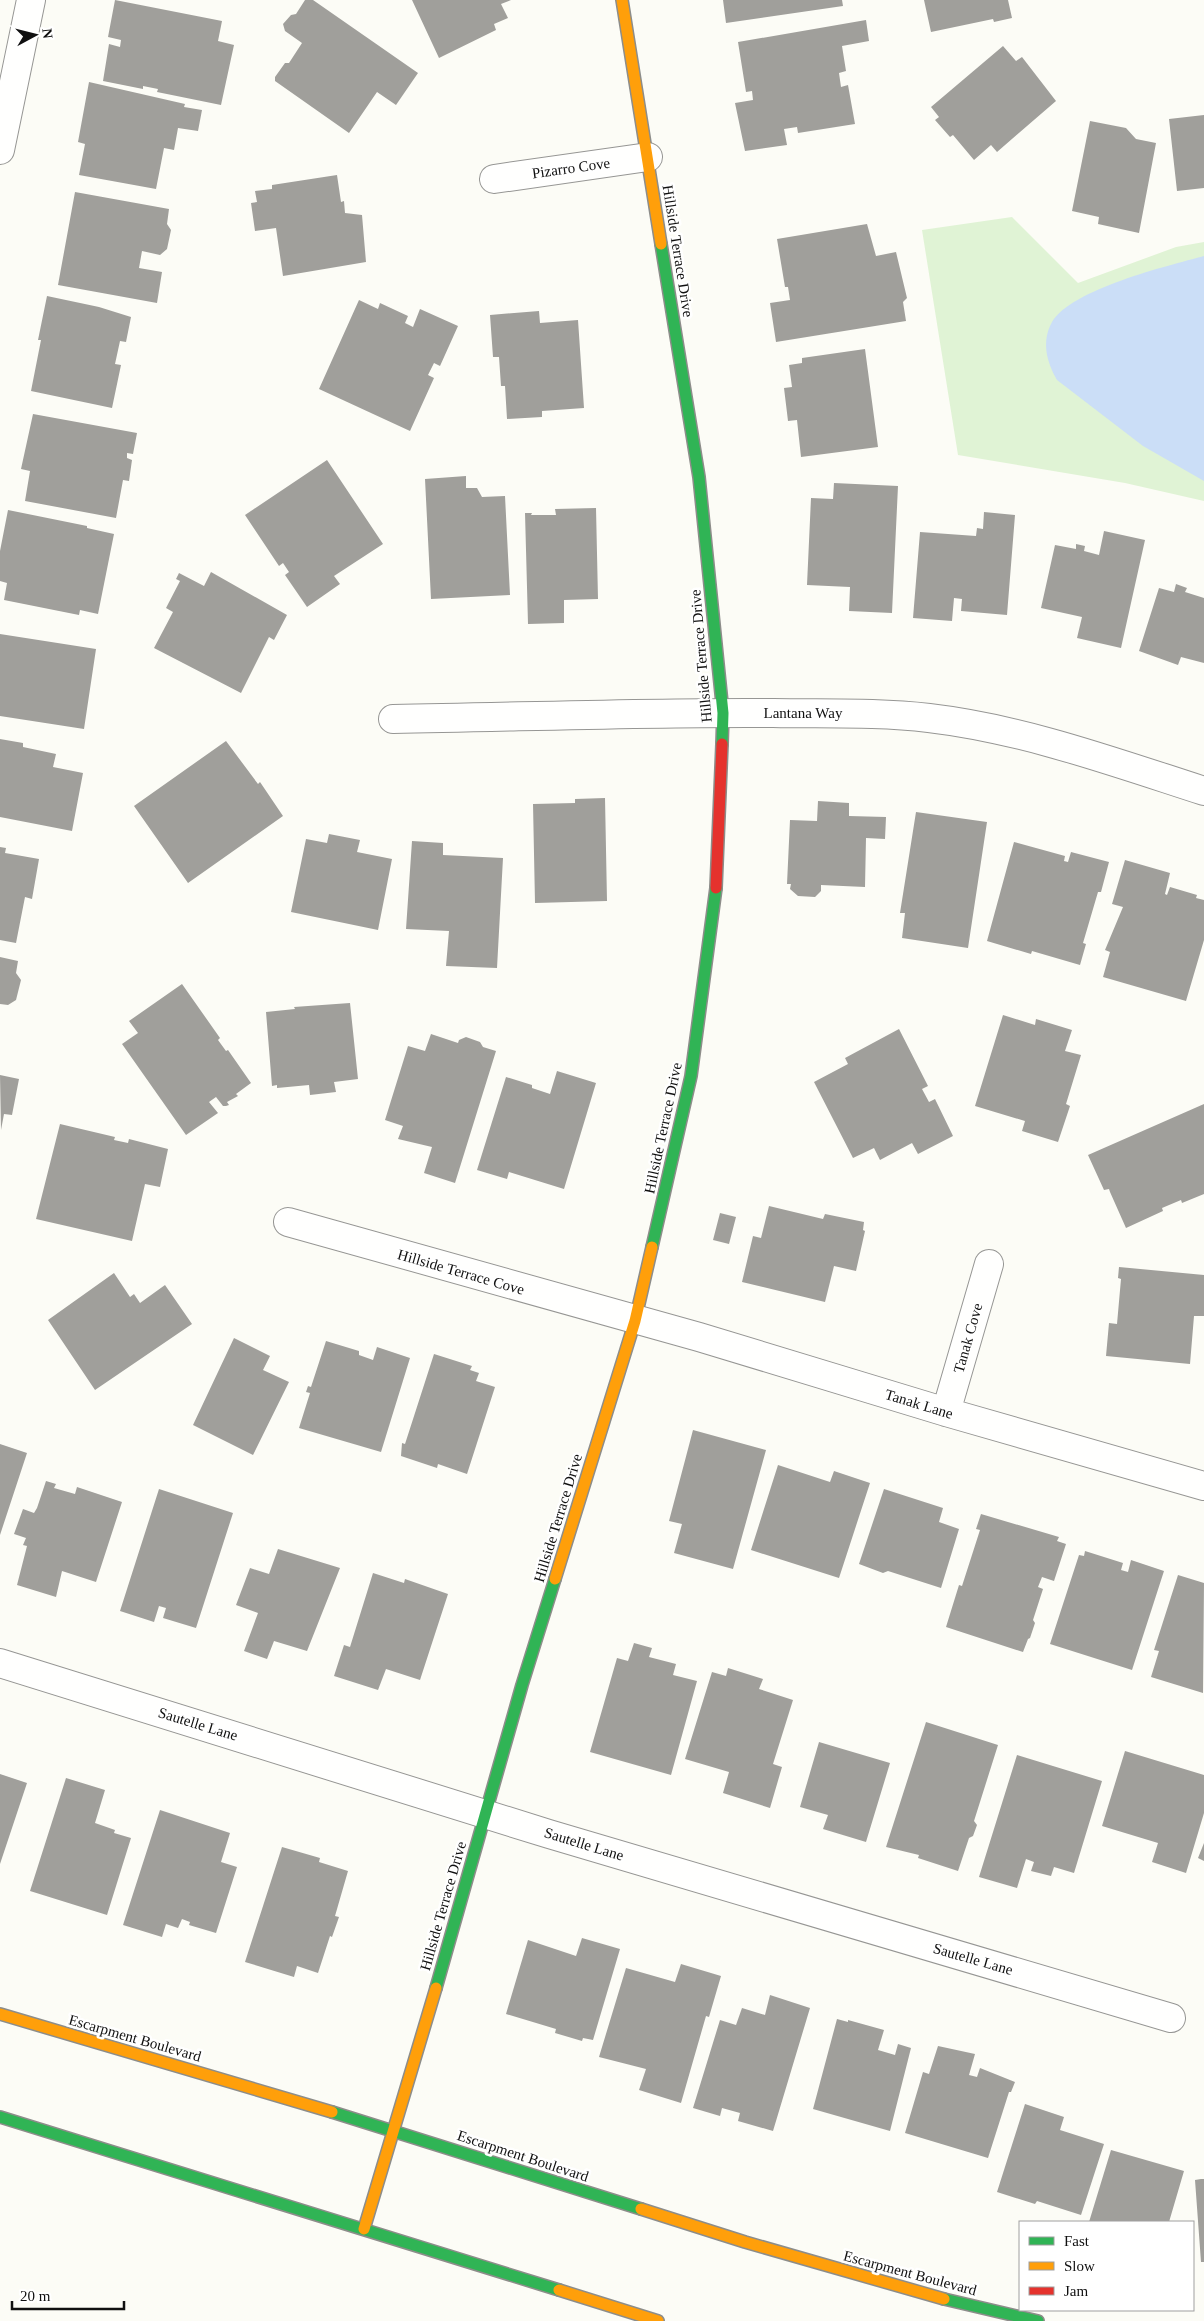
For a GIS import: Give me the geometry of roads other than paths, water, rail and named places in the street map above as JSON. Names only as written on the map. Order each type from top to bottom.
[{"type":"street","points":[[0,150],[31,0]]},
{"type":"street","name":"Hillside Terrace Drive","points":[[364,2229],[522,1686],[635,1321],[691,1076],[716,896],[723,713],[699,477],[622,0]]},
{"type":"street","name":"Pizarro Cove","points":[[494,179],[648,157]]},
{"type":"street","name":"Lantana Way","points":[[393,719],[723,713],[869,714],[928,718],[992,728],[1048,743],[1204,791]]},
{"type":"street","name":"Hillside Terrace Cove","points":[[288,1222],[635,1321]]},
{"type":"street","name":"Tanak Cove","points":[[946,1412],[989,1264]]},
{"type":"street","name":"Tanak Lane","points":[[635,1321],[706,1339],[946,1412],[1204,1486]]},
{"type":"street","name":"Sautelle Lane","points":[[0,1663],[484,1814],[1171,2018]]},
{"type":"street","name":"Escarpment Boulevard","points":[[0,2014],[394,2130],[745,2242],[917,2292],[1038,2321]]},
{"type":"street","points":[[0,2117],[658,2321]]},
{"type":"water","points":[[1204,256],[1204,481],[1143,446],[1057,380],[1050,366],[1046,344],[1052,322],[1063,310],[1079,299],[1122,280]]}]
